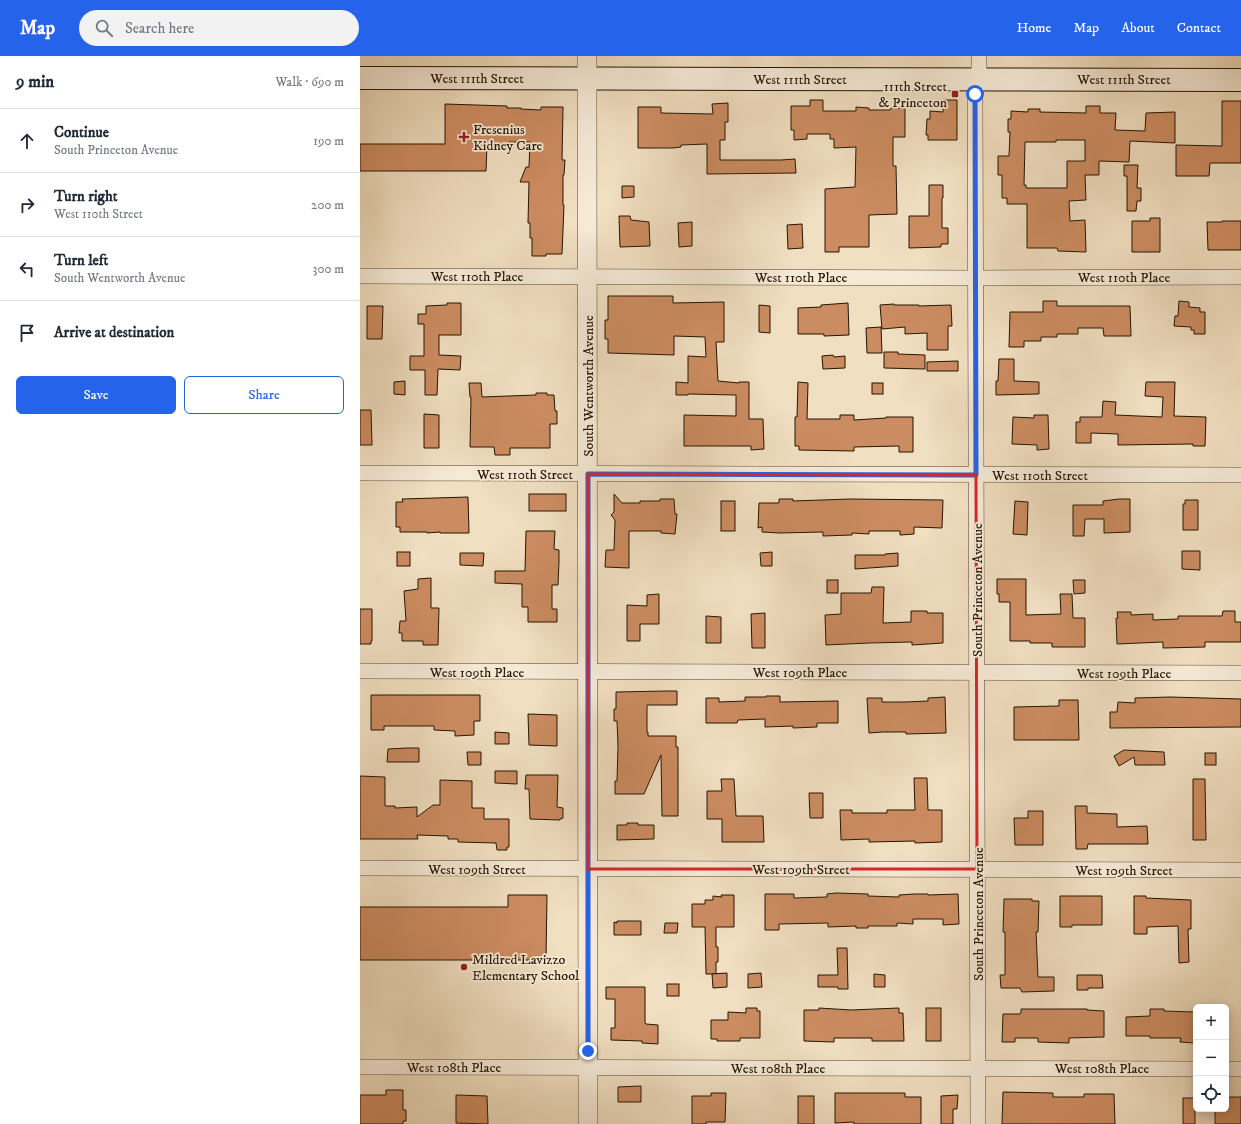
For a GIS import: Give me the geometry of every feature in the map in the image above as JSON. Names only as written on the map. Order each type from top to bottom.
[{"type":"main road","name":"West 111th Street","points":[[360,78],[1241,80]]},
{"type":"street","name":"South Wentworth Avenue","points":[[587,56],[588,1124]]},
{"type":"street","name":"South Princeton Avenue","points":[[978,1124],[975,94],[978,79],[979,56]]},
{"type":"street","name":"West 110th Place","points":[[360,276],[976,278],[1241,277]]},
{"type":"street","name":"West 110th Street","points":[[360,473],[1241,475]]},
{"type":"street","name":"West 109th Place","points":[[360,671],[1241,673]]},
{"type":"street","name":"West 109th Street","points":[[360,868],[1241,870]]},
{"type":"street","name":"West 108th Place","points":[[360,1067],[1193,1069]]},
{"type":"street","points":[[1229,1069],[1241,1069]]},
{"type":"highlighted area","points":[[588,474],[976,475],[977,869],[588,869]]},
{"type":"building","points":[[810,100],[823,100],[823,111],[856,111],[856,107],[869,108],[869,110],[905,108],[905,137],[893,137],[893,166],[896,166],[897,214],[869,215],[869,247],[839,247],[839,252],[825,252],[825,189],[855,187],[856,147],[834,148],[834,139],[830,139],[830,134],[807,134],[807,139],[794,140],[794,130],[791,130],[791,106],[810,106]]},
{"type":"building","points":[[943,100],[957,100],[957,140],[928,140],[928,135],[926,135],[927,119],[930,119],[930,111],[943,112]]},
{"type":"building","points":[[1222,101],[1241,101],[1241,163],[1210,163],[1209,176],[1176,176],[1176,145],[1222,146]]},
{"type":"building","points":[[728,103],[728,122],[725,122],[725,140],[720,140],[720,160],[795,159],[796,173],[707,174],[707,144],[681,145],[681,147],[673,148],[638,148],[638,107],[661,107],[661,113],[713,114],[712,104]]},
{"type":"building","points":[[445,104],[507,106],[507,108],[541,110],[541,107],[563,107],[562,160],[565,160],[563,175],[564,205],[562,254],[532,256],[532,238],[530,238],[530,223],[528,223],[529,182],[520,182],[526,167],[529,167],[530,142],[509,142],[509,146],[487,145],[486,171],[360,171],[360,144],[445,144]]},
{"type":"building","points":[[1086,106],[1100,106],[1100,113],[1116,113],[1115,130],[1145,131],[1146,113],[1175,112],[1175,143],[1130,141],[1129,162],[1099,161],[1099,175],[1085,175],[1086,200],[1069,201],[1070,221],[1085,220],[1086,252],[1058,251],[1057,248],[1027,248],[1027,204],[1007,204],[1007,198],[1002,198],[1002,175],[998,175],[998,156],[1009,156],[1010,132],[1008,132],[1008,119],[1011,119],[1011,111],[1028,112],[1028,109],[1040,109],[1040,112],[1086,113]],"holes":[[[1085,140],[1085,161],[1067,161],[1067,188],[1026,188],[1026,185],[1024,185],[1025,142]]]},
{"type":"building","points":[[1124,165],[1138,165],[1137,188],[1141,188],[1141,201],[1137,201],[1136,211],[1127,211],[1127,176],[1124,176]]},
{"type":"building","points":[[929,185],[943,185],[942,228],[948,228],[948,244],[941,244],[941,247],[909,248],[909,216],[929,216]]},
{"type":"building","points":[[622,186],[634,186],[634,197],[622,198]]},
{"type":"building","points":[[619,216],[630,216],[631,220],[649,222],[650,246],[620,247]]},
{"type":"building","points":[[1150,218],[1160,218],[1160,252],[1132,252],[1132,221],[1150,221]]},
{"type":"building","points":[[1241,221],[1241,250],[1208,250],[1207,222]]},
{"type":"building","points":[[692,222],[692,246],[679,247],[678,223]]},
{"type":"building","points":[[802,224],[803,248],[788,249],[787,225]]},
{"type":"building","points":[[608,296],[673,296],[673,303],[724,302],[724,342],[716,342],[718,381],[739,383],[749,382],[749,419],[763,419],[764,449],[751,450],[751,446],[684,446],[684,415],[736,416],[736,395],[676,395],[676,382],[688,383],[688,356],[706,357],[705,337],[674,336],[674,355],[608,353],[608,339],[605,339],[605,320],[608,320]]},
{"type":"building","points":[[1043,301],[1057,301],[1057,306],[1130,306],[1131,336],[1104,336],[1103,328],[1078,328],[1078,334],[1057,334],[1057,337],[1041,337],[1041,341],[1024,341],[1024,347],[1009,347],[1010,312],[1043,312]]},
{"type":"building","points":[[1179,301],[1189,302],[1189,307],[1200,308],[1200,312],[1205,312],[1205,334],[1194,334],[1194,330],[1191,330],[1191,327],[1174,326],[1175,316],[1178,316]]},
{"type":"building","points":[[447,303],[461,303],[461,335],[439,335],[439,355],[461,356],[460,370],[438,369],[437,395],[425,395],[425,370],[410,370],[410,356],[424,356],[424,324],[418,324],[418,314],[426,314],[426,306],[447,305]]},
{"type":"building","points":[[848,303],[849,335],[824,336],[824,334],[798,334],[798,308],[821,307],[821,305]]},
{"type":"building","points":[[894,304],[919,306],[951,305],[952,326],[948,326],[948,350],[927,350],[927,333],[905,334],[905,327],[882,329],[880,305]]},
{"type":"building","points":[[759,305],[770,306],[770,333],[759,332]]},
{"type":"building","points":[[367,306],[383,306],[382,339],[367,339]]},
{"type":"building","points":[[881,327],[882,353],[867,353],[866,328]]},
{"type":"building","points":[[884,352],[925,355],[925,369],[884,368]]},
{"type":"building","points":[[833,355],[834,357],[845,356],[845,368],[823,369],[822,356]]},
{"type":"building","points":[[999,359],[1014,359],[1014,381],[1039,382],[1039,394],[996,395]]},
{"type":"building","points":[[958,361],[958,371],[927,371],[927,362]]},
{"type":"building","points":[[405,381],[405,395],[394,394],[394,382]]},
{"type":"building","points":[[798,382],[808,383],[807,419],[840,419],[840,415],[854,415],[854,420],[886,417],[913,417],[913,452],[899,452],[899,446],[854,447],[854,451],[799,450],[799,446],[795,446],[795,417],[797,417]]},
{"type":"building","points":[[1146,382],[1175,382],[1174,416],[1206,417],[1205,446],[1193,446],[1193,444],[1118,445],[1118,434],[1091,433],[1091,443],[1076,443],[1076,422],[1080,422],[1080,417],[1102,417],[1103,401],[1116,402],[1115,415],[1162,417],[1163,397],[1145,396]]},
{"type":"building","points":[[469,383],[481,383],[482,397],[536,395],[536,393],[547,393],[547,395],[554,395],[555,411],[557,411],[557,424],[550,424],[550,448],[510,448],[510,455],[495,455],[494,447],[470,447],[471,397]]},
{"type":"building","points":[[872,383],[883,383],[883,394],[872,394]]},
{"type":"building","points":[[360,410],[371,410],[372,445],[360,445]]},
{"type":"building","points":[[424,414],[439,415],[439,448],[424,448]]},
{"type":"building","points":[[1034,415],[1048,415],[1049,449],[1037,450],[1037,445],[1012,444],[1013,417],[1034,418]]},
{"type":"building","points":[[529,494],[566,494],[566,511],[529,511]]},
{"type":"building","points":[[614,494],[622,503],[640,503],[640,501],[674,499],[675,514],[677,514],[675,534],[661,533],[661,531],[629,531],[629,568],[605,567],[606,550],[614,550],[615,520],[611,515],[614,512]]},
{"type":"building","points":[[468,497],[469,533],[400,532],[400,527],[396,527],[396,502],[403,502],[402,499]]},
{"type":"building","points":[[779,499],[793,499],[793,501],[850,499],[943,500],[942,528],[914,527],[914,534],[900,535],[900,531],[869,531],[869,534],[852,533],[852,535],[823,536],[823,532],[762,532],[762,527],[758,528],[759,503],[779,503]]},
{"type":"building","points":[[1130,499],[1130,532],[1104,533],[1104,519],[1085,519],[1084,536],[1073,536],[1073,505],[1103,505],[1103,501]]},
{"type":"building","points":[[1185,500],[1198,500],[1198,530],[1183,530],[1183,504],[1185,504]]},
{"type":"building","points":[[721,501],[735,501],[735,531],[721,531]]},
{"type":"building","points":[[1015,501],[1028,502],[1027,535],[1013,534]]},
{"type":"building","points":[[526,531],[555,531],[554,549],[559,550],[559,562],[558,585],[552,585],[552,609],[557,609],[557,622],[528,622],[528,607],[522,607],[522,584],[495,583],[495,571],[525,571]]},
{"type":"building","points":[[1182,551],[1200,551],[1200,570],[1182,569]]},
{"type":"building","points":[[397,552],[410,552],[410,566],[397,566]]},
{"type":"building","points":[[772,552],[772,566],[761,566],[760,553]]},
{"type":"building","points":[[460,553],[484,553],[483,566],[460,565]]},
{"type":"building","points":[[898,553],[898,566],[855,569],[855,555],[885,555]]},
{"type":"building","points":[[431,578],[431,608],[439,608],[438,645],[423,645],[423,641],[402,641],[402,633],[399,633],[400,621],[406,621],[404,591],[418,589],[418,579]]},
{"type":"building","points":[[997,579],[1026,579],[1026,615],[1061,614],[1060,594],[1072,594],[1073,618],[1085,618],[1085,647],[1052,647],[1052,643],[1010,641],[1010,602],[999,602],[999,594],[997,594]]},
{"type":"building","points":[[827,580],[838,580],[838,593],[827,593]]},
{"type":"building","points":[[1073,580],[1085,580],[1085,593],[1074,594]]},
{"type":"building","points":[[872,587],[884,587],[883,623],[911,622],[911,611],[943,613],[943,643],[912,645],[912,642],[826,645],[825,615],[841,614],[841,593],[871,593]]},
{"type":"building","points":[[659,594],[659,624],[640,624],[640,641],[627,641],[627,605],[647,606],[647,595]]},
{"type":"building","points":[[360,609],[372,609],[371,644],[360,644]]},
{"type":"building","points":[[1223,611],[1235,611],[1235,622],[1241,622],[1241,642],[1205,642],[1205,647],[1163,648],[1163,642],[1117,644],[1117,612],[1131,612],[1131,615],[1153,614],[1153,620],[1178,619],[1178,616],[1222,616]]},
{"type":"building","points":[[765,613],[765,648],[752,648],[751,614]]},
{"type":"building","points":[[706,616],[721,617],[721,643],[706,643]]},
{"type":"building","points":[[677,691],[677,705],[647,705],[648,736],[676,736],[676,747],[678,747],[678,816],[662,816],[661,755],[644,794],[615,794],[618,746],[617,721],[614,721],[616,692]]},
{"type":"building","points":[[371,695],[480,695],[480,721],[474,721],[474,735],[455,736],[455,731],[434,730],[434,726],[384,726],[384,730],[371,730]]},
{"type":"building","points":[[780,696],[780,702],[838,701],[838,723],[817,723],[817,727],[793,728],[793,726],[765,727],[765,719],[738,720],[737,723],[706,723],[706,698],[719,698],[719,702],[745,701],[745,697]]},
{"type":"building","points":[[945,697],[946,733],[869,733],[867,698],[882,698],[882,702],[905,702],[928,701],[928,698]]},
{"type":"building","points":[[1170,697],[1241,699],[1241,727],[1110,728],[1110,712],[1117,712],[1118,702],[1135,703],[1135,698]]},
{"type":"building","points":[[1059,700],[1078,700],[1079,740],[1014,740],[1014,707],[1059,706]]},
{"type":"building","points":[[528,714],[557,715],[557,746],[529,745]]},
{"type":"building","points":[[495,732],[509,733],[509,744],[495,744]]},
{"type":"building","points":[[419,748],[419,762],[387,762],[388,749]]},
{"type":"building","points":[[1124,750],[1164,752],[1165,765],[1135,765],[1134,757],[1119,766],[1114,756]]},
{"type":"building","points":[[467,752],[481,752],[481,765],[468,765]]},
{"type":"building","points":[[1205,753],[1216,753],[1216,765],[1205,765]]},
{"type":"building","points":[[495,771],[517,771],[517,784],[495,783]]},
{"type":"building","points":[[526,775],[558,775],[557,807],[563,808],[563,818],[560,820],[530,819],[529,789],[525,789]]},
{"type":"building","points":[[360,776],[385,777],[385,806],[395,806],[395,808],[417,807],[417,817],[433,805],[440,805],[440,780],[472,781],[472,808],[484,808],[484,819],[509,819],[509,847],[507,847],[507,850],[497,850],[496,843],[458,842],[458,839],[448,839],[448,836],[417,835],[418,839],[360,839]]},
{"type":"building","points":[[914,778],[927,778],[928,810],[942,810],[942,842],[869,842],[869,839],[841,840],[840,810],[852,810],[852,813],[887,813],[887,810],[915,810]]},
{"type":"building","points":[[721,779],[734,779],[736,816],[763,816],[764,842],[722,842],[722,819],[707,819],[707,791],[722,791]]},
{"type":"building","points":[[1193,779],[1205,779],[1206,840],[1193,840]]},
{"type":"building","points":[[809,793],[823,793],[823,818],[810,818]]},
{"type":"building","points":[[1075,806],[1087,806],[1087,813],[1117,814],[1117,827],[1147,826],[1148,844],[1088,844],[1087,849],[1076,849]]},
{"type":"building","points":[[1028,811],[1043,811],[1043,845],[1015,845],[1014,818],[1028,818]]},
{"type":"building","points":[[627,823],[654,825],[654,839],[617,840],[617,825],[627,825]]},
{"type":"building","points":[[836,893],[899,897],[899,895],[914,894],[958,894],[959,924],[943,925],[943,919],[913,919],[913,924],[897,923],[897,926],[868,926],[868,928],[856,928],[856,926],[828,927],[828,923],[779,924],[779,930],[765,930],[765,894],[794,894],[794,898],[827,897],[827,894]]},
{"type":"building","points":[[508,895],[547,895],[546,960],[360,960],[360,907],[508,907]]},
{"type":"building","points":[[721,895],[734,895],[734,927],[716,927],[718,962],[716,962],[716,974],[706,974],[705,927],[692,927],[692,904],[705,904],[705,900],[713,900],[713,896],[722,897]]},
{"type":"building","points":[[1060,896],[1102,896],[1102,925],[1072,925],[1072,927],[1060,927]]},
{"type":"building","points":[[1134,896],[1191,900],[1191,929],[1188,929],[1189,962],[1179,963],[1178,926],[1147,927],[1147,934],[1134,934]]},
{"type":"building","points":[[1004,899],[1032,899],[1032,901],[1039,901],[1038,932],[1036,932],[1038,977],[1054,977],[1054,991],[1022,992],[1020,988],[1001,988],[1000,975],[1005,975],[1005,932],[1003,932]]},
{"type":"building","points":[[617,921],[641,921],[641,935],[614,935],[614,922],[617,923]]},
{"type":"building","points":[[665,923],[678,923],[677,933],[664,933]]},
{"type":"building","points":[[837,948],[847,948],[848,989],[838,989],[838,987],[818,987],[818,975],[838,975]]},
{"type":"building","points":[[727,973],[727,987],[713,988],[712,974]]},
{"type":"building","points":[[761,973],[762,987],[748,988],[748,974]]},
{"type":"building","points":[[874,974],[885,975],[885,987],[874,987]]},
{"type":"building","points":[[1077,975],[1102,975],[1103,988],[1077,990]]},
{"type":"building","points":[[667,984],[679,984],[679,996],[667,996]]},
{"type":"building","points":[[606,987],[645,987],[645,1023],[658,1025],[658,1044],[642,1043],[642,1041],[611,1040],[611,1028],[615,1028],[615,999],[606,999]]},
{"type":"building","points":[[746,1008],[757,1008],[757,1011],[760,1011],[760,1038],[740,1038],[740,1041],[717,1041],[717,1039],[711,1039],[711,1020],[728,1020],[728,1012],[746,1013]]},
{"type":"building","points":[[819,1008],[851,1010],[899,1008],[899,1013],[903,1013],[904,1041],[872,1041],[872,1038],[834,1038],[834,1042],[804,1041],[804,1010],[819,1010]]},
{"type":"building","points":[[926,1008],[941,1008],[941,1041],[926,1041]]},
{"type":"building","points":[[1021,1009],[1087,1009],[1104,1011],[1104,1037],[1069,1038],[1069,1043],[1038,1042],[1038,1038],[1015,1038],[1015,1042],[1002,1042],[1003,1014],[1019,1014],[1021,1013]]},
{"type":"building","points":[[1150,1009],[1193,1012],[1193,1043],[1180,1042],[1181,1038],[1126,1036],[1126,1017],[1150,1016]]},
{"type":"building","points":[[641,1086],[641,1102],[618,1102],[618,1087]]},
{"type":"building","points":[[386,1090],[403,1090],[403,1110],[406,1110],[406,1121],[403,1121],[403,1124],[360,1124],[360,1095],[386,1095]]},
{"type":"building","points":[[1003,1092],[1053,1093],[1053,1097],[1084,1097],[1084,1094],[1114,1094],[1115,1124],[1002,1124]]},
{"type":"building","points":[[711,1093],[726,1093],[725,1122],[692,1124],[692,1096],[711,1096]]},
{"type":"building","points":[[835,1093],[905,1093],[905,1097],[921,1097],[921,1124],[854,1124],[854,1122],[835,1123]]},
{"type":"building","points":[[456,1095],[487,1096],[488,1124],[456,1123]]},
{"type":"building","points":[[958,1095],[957,1109],[953,1109],[953,1124],[941,1124],[941,1096]]},
{"type":"building","points":[[798,1096],[814,1096],[814,1124],[798,1124]]},
{"type":"building","points":[[1229,1097],[1241,1097],[1241,1124],[1215,1124],[1215,1112],[1229,1112]]},
{"type":"building","points":[[1183,1098],[1193,1098],[1195,1124],[1183,1124]]},
{"type":"place","name":"111th Street & Princeton","points":[[955,94]]},
{"type":"place","name":"Fresenius Kidney Care","points":[[464,137]]},
{"type":"place","name":"Mildred Lavizzo Elementary School","points":[[464,967]]},
{"type":"route","points":[[588,1051],[588,474],[976,475],[975,94]]}]
